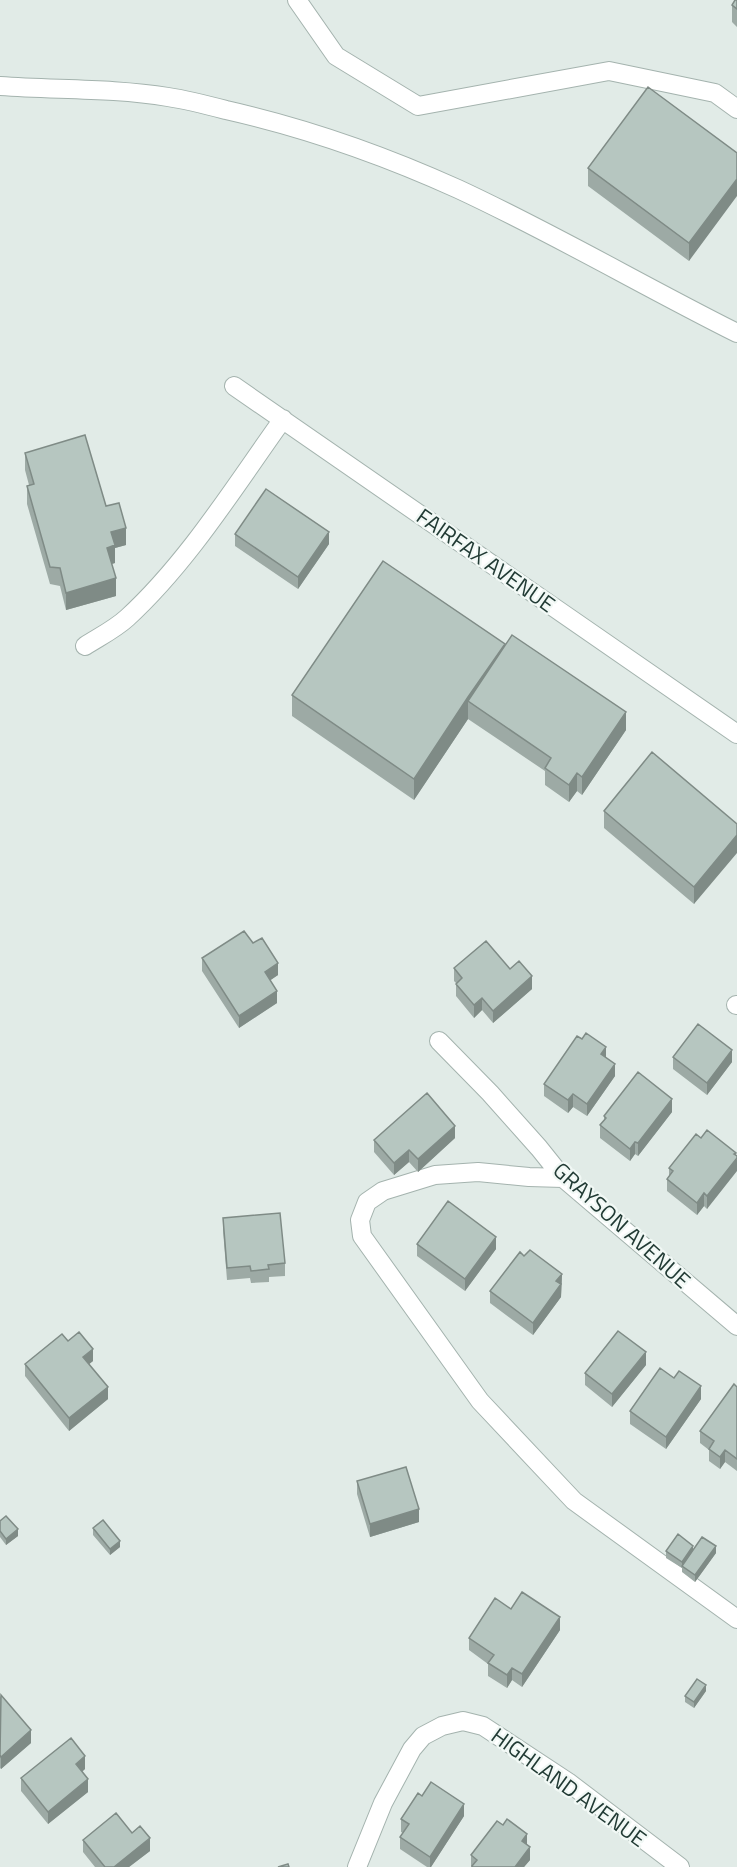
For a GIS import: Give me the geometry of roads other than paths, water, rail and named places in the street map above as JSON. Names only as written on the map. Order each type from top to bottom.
[{"type":"street","points":[[297,0],[336,56],[418,106],[609,71],[715,93],[737,109]]},
{"type":"street","points":[[0,86],[123,91],[169,97],[271,120],[321,135],[467,193],[737,333]]},
{"type":"street","name":"FAIRFAX AVENUE","points":[[234,386],[737,734]]},
{"type":"street","points":[[85,646],[125,620],[164,581],[283,419]]},
{"type":"street","name":"GRAYSON AVENUE","points":[[439,1041],[490,1093],[563,1178],[737,1326]]},
{"type":"street","points":[[563,1178],[478,1172],[435,1175],[382,1191],[367,1202],[360,1220],[362,1236],[480,1401],[574,1501],[737,1619]]},
{"type":"street","name":"HIGHLAND AVENUE","points":[[357,1867],[383,1803],[412,1749],[423,1736],[442,1725],[463,1721],[483,1725],[568,1782],[680,1867]]}]
